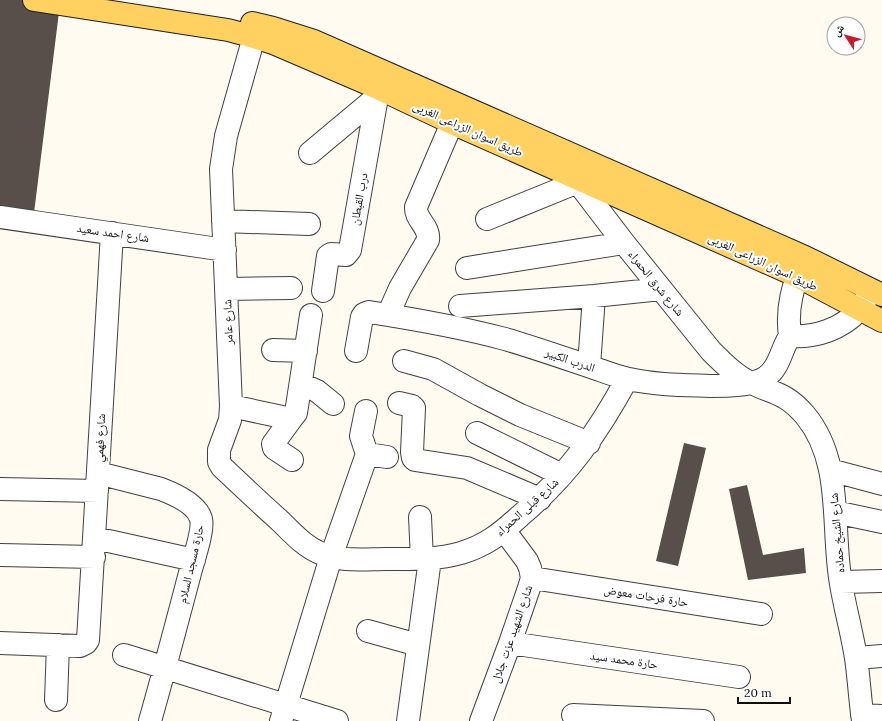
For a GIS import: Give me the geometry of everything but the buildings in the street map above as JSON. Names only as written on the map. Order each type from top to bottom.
[{"type":"main road","name":"طريق اسوان الزراعى الغربى","points":[[34,0],[228,30],[254,37],[284,48],[378,93],[452,123],[575,178],[801,266],[877,292]]},
{"type":"main road","name":"طريق اسوان الزراعى الغربى","points":[[111,0],[252,23],[314,41],[801,266],[860,309],[882,321]]},
{"type":"street","name":"شارع عامر","points":[[254,37],[228,125],[223,153],[221,186],[227,290],[231,406],[230,420],[219,450],[220,462],[222,467],[301,541],[320,553],[331,557]]},
{"type":"street","points":[[310,152],[378,93]]},
{"type":"street","name":"درب القبطان","points":[[323,291],[328,256],[331,254],[346,255],[350,250],[378,93]]},
{"type":"street","points":[[388,315],[400,288],[428,240],[429,233],[417,214],[416,207],[452,123]]},
{"type":"street","points":[[488,218],[575,178]]},
{"type":"street","name":"شارع شرق الحمراء","points":[[575,178],[624,243],[722,363],[750,383]]},
{"type":"street","name":"شارع احمد سعيد","points":[[0,217],[225,250]]},
{"type":"street","points":[[223,221],[309,224]]},
{"type":"street","name":"شارع فهمي","points":[[58,645],[80,646],[86,643],[89,637],[112,233]]},
{"type":"street","points":[[467,268],[624,243]]},
{"type":"street","points":[[801,266],[788,309],[790,336],[811,336],[832,329],[851,318],[877,292]]},
{"type":"street","points":[[227,290],[291,288]]},
{"type":"street","points":[[460,306],[594,296],[661,289]]},
{"type":"street","points":[[589,366],[594,296]]},
{"type":"street","name":"الدرب الكبير","points":[[356,351],[364,314],[369,312],[429,322],[504,339],[627,379],[648,383],[722,386],[750,383],[767,377],[778,363],[786,341],[790,336]]},
{"type":"street","points":[[292,460],[274,448],[273,444],[296,413],[311,315]]},
{"type":"street","points":[[273,350],[306,351]]},
{"type":"street","points":[[404,361],[438,371],[480,395],[520,415],[589,443]]},
{"type":"street","name":"شارع قبلى الحمراء","points":[[331,557],[350,559],[426,559],[446,557],[477,547],[492,540],[540,499],[562,476],[589,443],[610,412],[627,379]]},
{"type":"street","name":"شارع الشيخ حماده","points":[[750,383],[788,398],[812,424],[826,452],[833,483],[841,582],[869,717]]},
{"type":"street","points":[[301,384],[317,391],[333,404]]},
{"type":"street","points":[[399,403],[412,406],[414,408],[412,452],[415,460],[467,468],[540,499]]},
{"type":"street","points":[[231,406],[292,418]]},
{"type":"street","points":[[284,713],[331,557],[377,455],[361,436],[358,423]]},
{"type":"street","points":[[477,433],[562,476]]},
{"type":"street","points":[[830,470],[882,484]]},
{"type":"street","name":"حارة مسجد السلام","points":[[0,489],[98,482],[161,489],[179,498],[195,509],[202,520],[202,527],[150,721]]},
{"type":"street","points":[[835,512],[882,522]]},
{"type":"street","points":[[408,721],[418,645],[426,559],[420,517]]},
{"type":"street","name":"شارع الشهيد عزت جلال","points":[[481,721],[532,578],[528,561],[504,530]]},
{"type":"street","points":[[0,554],[94,547],[194,560]]},
{"type":"street","name":"حارة فرحات معوض","points":[[532,578],[761,614]]},
{"type":"street","points":[[841,582],[882,581]]},
{"type":"street","points":[[368,631],[418,645]]},
{"type":"street","points":[[0,643],[58,645],[56,700]]},
{"type":"street","name":"حارة محمد سيد","points":[[510,643],[739,677]]},
{"type":"street","points":[[124,655],[165,668],[284,713],[337,721]]},
{"type":"street","points":[[856,658],[882,656]]},
{"type":"street","points":[[573,715],[703,721]]}]
